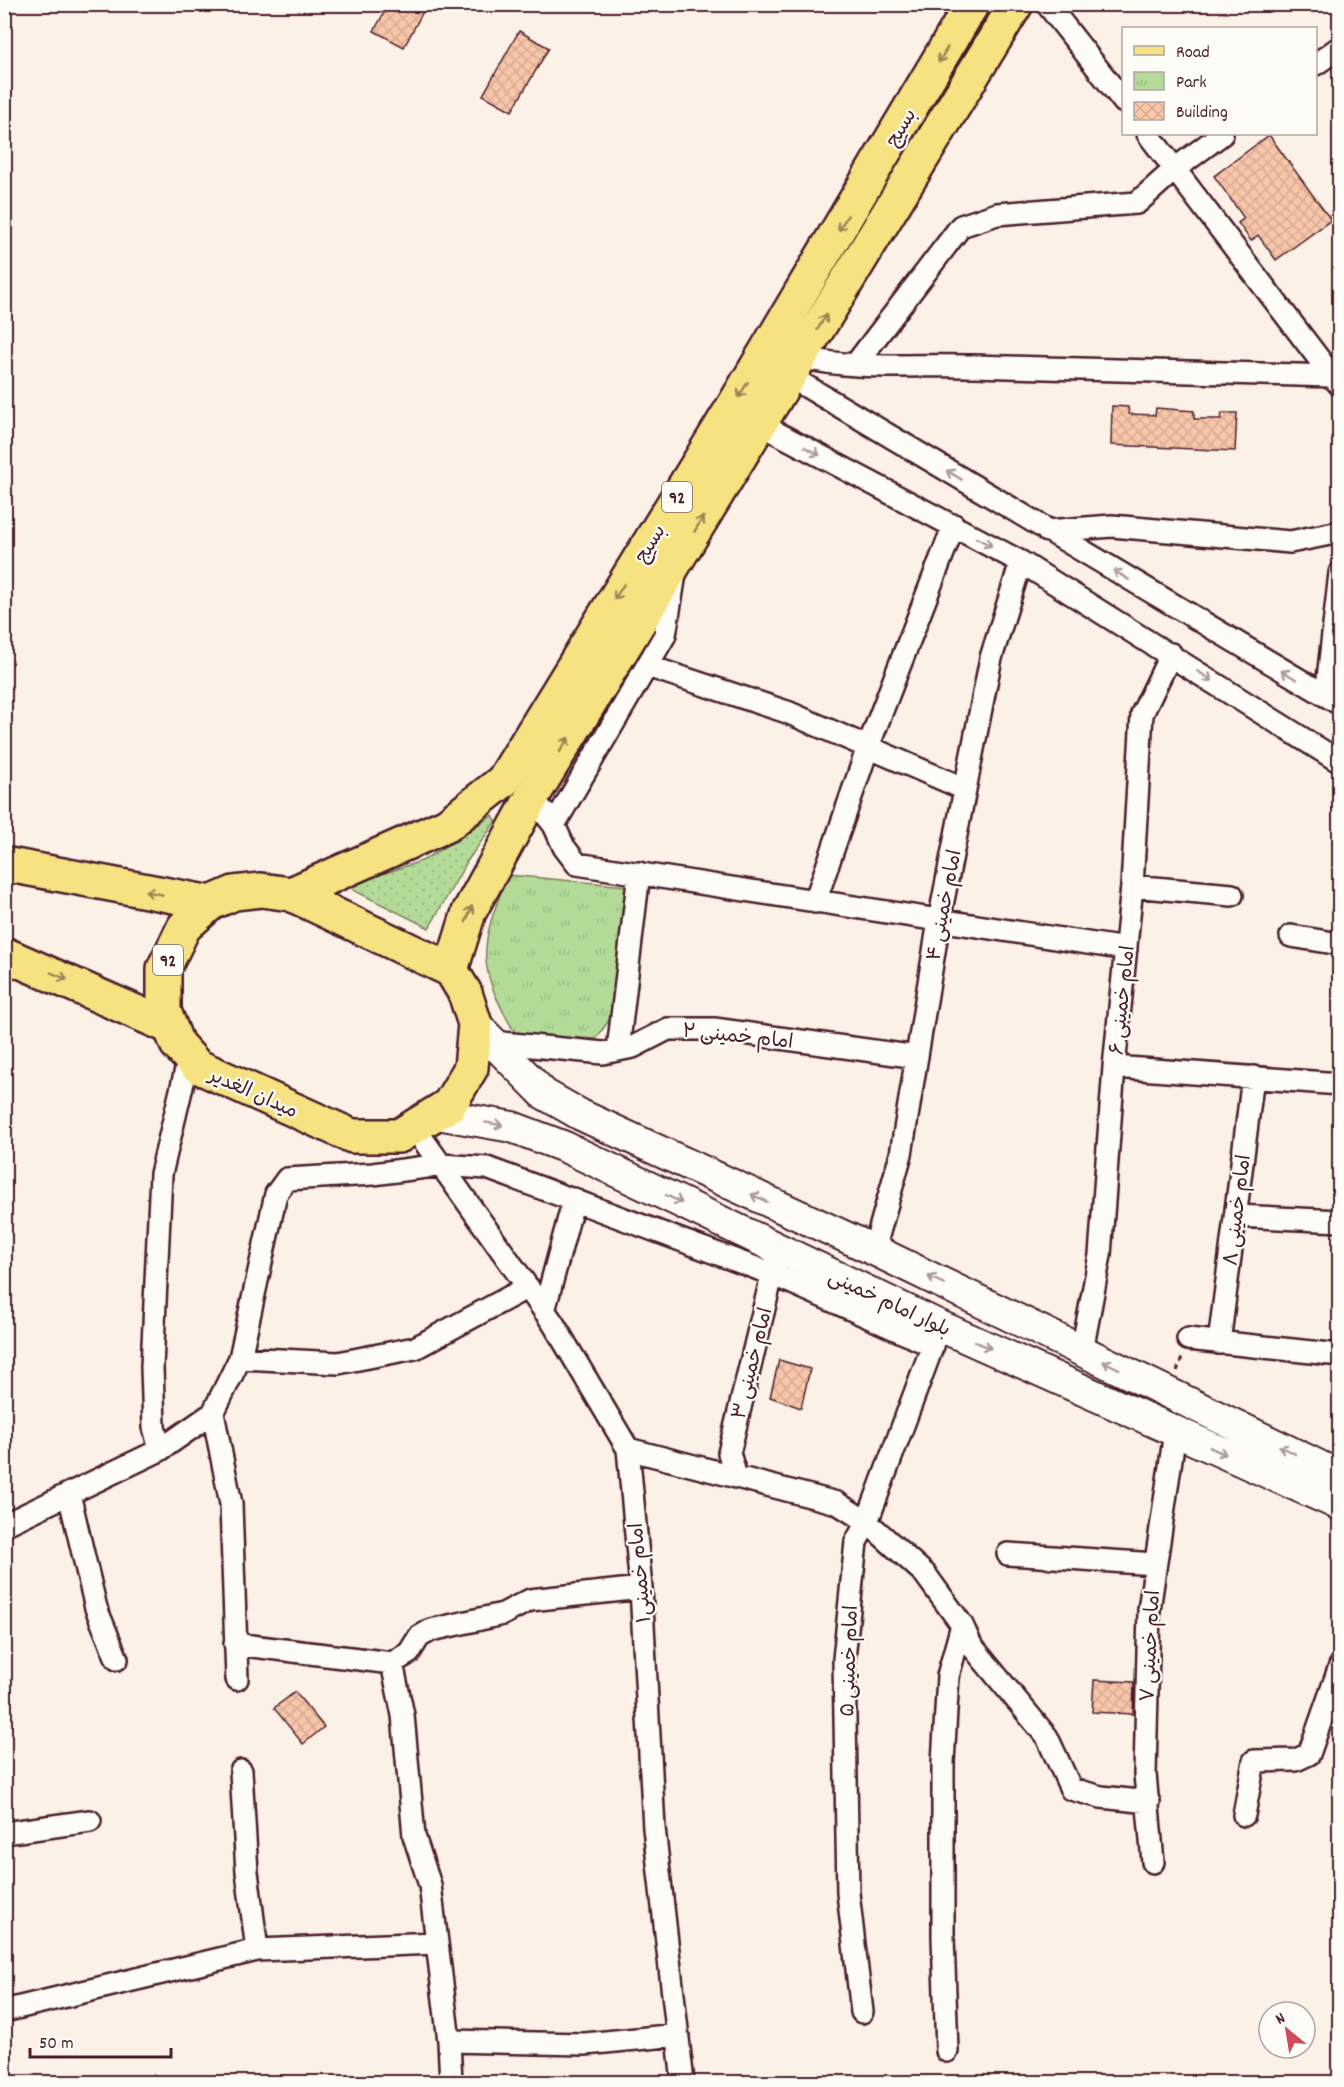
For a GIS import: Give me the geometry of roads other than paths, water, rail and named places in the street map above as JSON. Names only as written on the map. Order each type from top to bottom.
[{"type":"main road","name":"بسیج","points":[[291,894],[447,825],[503,781],[733,407],[972,4]]},
{"type":"main road","name":"بسیج","points":[[451,970],[469,912],[532,797],[1016,4]]},
{"type":"main road","points":[[503,781],[532,797]]},
{"type":"main road","points":[[4,864],[211,903]]},
{"type":"main road","name":"میدان الغدیر","points":[[261,890],[291,894],[451,970],[484,1033],[471,1068],[449,1105],[399,1136],[352,1136],[197,1066],[177,1044],[164,1011],[164,968],[184,927],[211,903],[234,893],[261,890]]},
{"type":"main road","points":[[4,954],[170,1027]]},
{"type":"main road","name":"بلوار امام خمینی","points":[[484,1033],[544,1094],[581,1115],[874,1250],[1170,1394],[1333,1487]]},
{"type":"main road","name":"بلوار امام خمینی","points":[[426,1121],[512,1127],[565,1147],[776,1262],[936,1336],[1175,1432],[1333,1487]]},
{"type":"street","points":[[1047,4],[1122,99]]},
{"type":"street","points":[[1317,63],[1340,47]]},
{"type":"street","points":[[1149,135],[1336,381]]},
{"type":"street","points":[[855,365],[961,226],[997,214],[1137,202],[1175,169],[1221,135]]},
{"type":"street","points":[[795,367],[827,364],[945,365],[1336,381]]},
{"type":"street","points":[[795,367],[1047,531],[1336,701],[1340,573]]},
{"type":"street","points":[[760,423],[1021,562],[1340,762]]},
{"type":"street","points":[[815,902],[868,747],[954,525]]},
{"type":"street","points":[[1047,531],[1112,526],[1290,542],[1340,532]]},
{"type":"street","points":[[554,825],[665,635],[678,558]]},
{"type":"street","name":"امام خمینی ۴","points":[[874,1250],[901,1154],[939,921],[991,658],[1021,562]]},
{"type":"street","name":"امام خمینی ۶","points":[[1082,1351],[1100,1255],[1114,1067],[1132,886],[1142,714],[1171,654]]},
{"type":"street","points":[[647,666],[787,712],[965,789]]},
{"type":"street","points":[[532,797],[554,825],[564,847],[577,864],[1126,949]]},
{"type":"street","points":[[618,1050],[639,873]]},
{"type":"street","points":[[1132,886],[1232,896]]},
{"type":"street","points":[[1291,936],[1340,944]]},
{"type":"street","name":"امام خمینی ۲","points":[[484,1033],[603,1053],[633,1047],[668,1029],[714,1029],[917,1057]]},
{"type":"street","points":[[160,1450],[154,1427],[152,1367],[161,1174],[189,1057]]},
{"type":"street","points":[[1114,1067],[1340,1084]]},
{"type":"street","name":"امام خمینی ۸","points":[[1219,1343],[1253,1077]]},
{"type":"street","name":"امام خمینی۱","points":[[426,1121],[441,1165],[544,1311],[628,1449],[641,1588],[654,1828],[683,2082]]},
{"type":"street","points":[[4,1524],[160,1450],[213,1413],[240,1358],[276,1194],[287,1179],[373,1174],[441,1165],[487,1168],[573,1199],[776,1262]]},
{"type":"street","points":[[544,1311],[573,1199]]},
{"type":"street","points":[[1236,1216],[1340,1221]]},
{"type":"street","name":"امام خمینی ۳","points":[[736,1477],[729,1453],[776,1262]]},
{"type":"street","points":[[240,1358],[338,1363],[415,1348],[528,1287]]},
{"type":"street","name":"امام خمینی ۵","points":[[862,2012],[848,1893],[844,1659],[856,1542],[867,1522],[936,1336]]},
{"type":"street","points":[[1188,1339],[1340,1355]]},
{"type":"street","points":[[213,1413],[231,1504],[237,1680]]},
{"type":"street","name":"امام خمینی ۷","points":[[1153,1862],[1145,1774],[1149,1610],[1175,1432]]},
{"type":"street","points":[[628,1449],[837,1503],[867,1522],[925,1574],[962,1625],[971,1645],[1047,1737],[1071,1789],[1101,1797],[1149,1803]]},
{"type":"street","points":[[69,1494],[96,1608],[117,1659]]},
{"type":"street","points":[[1008,1554],[1155,1564]]},
{"type":"street","points":[[235,1644],[392,1662],[409,1653],[419,1637],[431,1630],[503,1614],[530,1600],[641,1588]]},
{"type":"street","points":[[947,2052],[943,1937],[943,1763],[948,1676],[962,1625]]},
{"type":"street","points":[[392,1662],[403,1714],[414,1836],[430,1884],[450,2041],[451,2082]]},
{"type":"street","points":[[1244,1815],[1254,1761],[1296,1760],[1309,1754],[1340,1666]]},
{"type":"street","points":[[241,1771],[247,1872],[257,1950]]},
{"type":"street","points":[[4,1833],[90,1821]]},
{"type":"street","points":[[4,2011],[257,1950],[436,1943]]},
{"type":"street","points":[[450,2041],[585,2044],[678,2036]]}]
